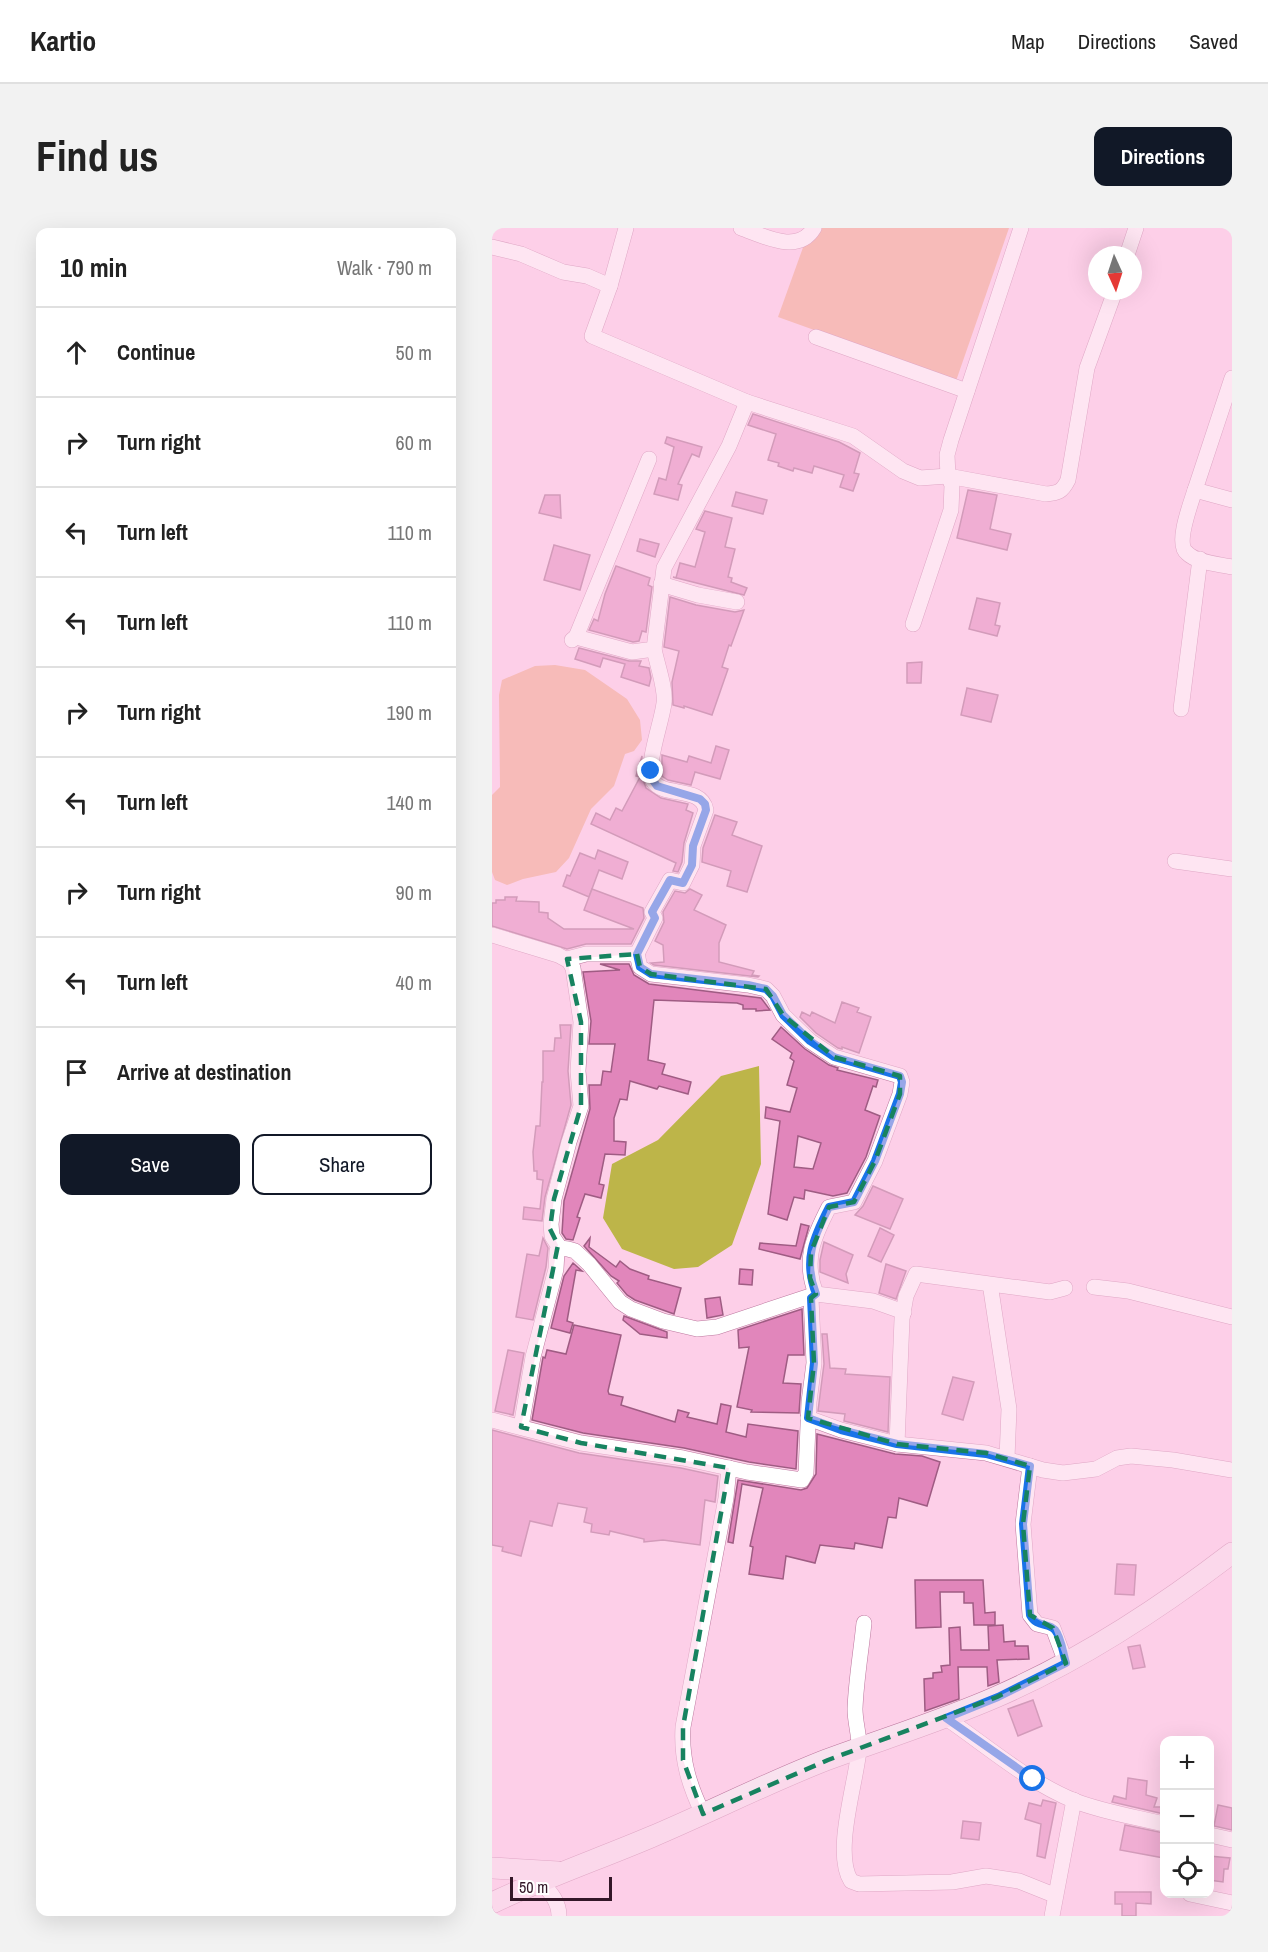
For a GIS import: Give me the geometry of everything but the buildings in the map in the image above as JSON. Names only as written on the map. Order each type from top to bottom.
[{"type":"street","points":[[626,228],[610,286],[592,336],[747,402],[853,436],[913,476],[920,478],[948,476],[1046,494],[1059,493],[1064,489],[1071,467],[1087,368],[1111,300]]},
{"type":"street","points":[[741,228],[792,243],[804,240],[814,228]]},
{"type":"street","points":[[913,624],[951,510],[952,485],[948,476],[949,448],[1021,228]]},
{"type":"street","points":[[1130,246],[1136,228]]},
{"type":"street","points":[[492,247],[521,254],[563,272],[587,276],[610,286]]},
{"type":"street","points":[[816,337],[967,392]]},
{"type":"street","points":[[1232,378],[1182,537],[1182,547],[1186,553],[1232,567]]},
{"type":"street","points":[[747,402],[729,446],[664,568],[654,649],[665,701],[651,764],[652,779],[657,786],[700,799],[705,804],[706,810],[693,846],[692,865],[683,883],[670,880],[652,912],[655,918],[637,954],[640,967],[651,974],[766,989],[773,996],[783,1015],[810,1041],[834,1057],[900,1076],[902,1082],[900,1094],[875,1161],[854,1202],[829,1207],[817,1231],[810,1263],[810,1278],[816,1294]]},
{"type":"street","points":[[649,459],[574,638],[632,652],[654,649]]},
{"type":"street","points":[[1195,490],[1232,501]]},
{"type":"street","points":[[1181,709],[1200,559]]},
{"type":"street","points":[[661,584],[698,595],[737,602]]},
{"type":"street","points":[[1175,861],[1232,869]]},
{"type":"street","points":[[492,935],[567,959],[586,954],[637,954]]},
{"type":"street","points":[[567,959],[573,968],[581,1022],[578,1071],[580,1106],[568,1142],[554,1199],[552,1236],[560,1248],[575,1251],[589,1264],[620,1302],[631,1309],[663,1321],[697,1329],[717,1327],[816,1294],[873,1301],[903,1312]]},
{"type":"street","points":[[521,1428],[533,1357],[556,1269],[557,1251],[560,1248]]},
{"type":"street","points":[[897,1444],[903,1312],[906,1296],[916,1274],[1050,1292],[1065,1288]]},
{"type":"street","points":[[1094,1287],[1128,1291],[1232,1317]]},
{"type":"street","points":[[991,1290],[1009,1409],[1007,1458]]},
{"type":"street","points":[[492,1420],[581,1443],[683,1458],[769,1476],[802,1480],[807,1465],[808,1418],[814,1363],[811,1298],[816,1294]]},
{"type":"street","points":[[808,1418],[841,1430],[897,1444],[986,1454],[1063,1473],[1096,1469],[1117,1458],[1131,1456],[1232,1470]]},
{"type":"street","points":[[1030,1466],[1023,1524],[1030,1615],[1037,1623],[1053,1628],[1057,1632],[1066,1663]]},
{"type":"street","points":[[703,1814],[692,1791],[683,1760],[683,1727],[726,1498],[729,1468]]},
{"type":"street","points":[[492,1903],[795,1773],[998,1697],[1066,1663],[1117,1632],[1205,1574],[1232,1553]]},
{"type":"street","points":[[864,1623],[855,1721],[859,1749],[845,1828],[846,1865],[851,1881],[860,1884],[952,1882],[986,1876],[1018,1881],[1054,1895]]},
{"type":"street","points":[[946,1718],[1033,1779],[1074,1800],[1107,1811],[1160,1823]]},
{"type":"street","points":[[1052,1916],[1054,1895],[1074,1800]]},
{"type":"street","points":[[1214,1836],[1232,1840]]},
{"type":"street","points":[[492,1868],[565,1873]]},
{"type":"street","points":[[541,1882],[554,1896],[559,1908],[559,1916]]},
{"type":"street","points":[[1211,1898],[1232,1903]]},
{"type":"highlighted area","points":[[637,954],[640,967],[651,974],[766,989],[783,1015],[834,1057],[900,1076],[900,1094],[875,1161],[854,1202],[829,1207],[811,1252],[810,1278],[816,1294],[811,1298],[814,1363],[808,1418],[897,1444],[986,1453],[1030,1466],[1023,1524],[1030,1615],[1053,1628],[1066,1663],[997,1697],[828,1760],[703,1814],[683,1760],[683,1727],[729,1468],[581,1443],[521,1427],[558,1245],[550,1229],[554,1199],[581,1106],[581,1022],[567,959]]},
{"type":"shaded area","points":[[810,228],[1009,228],[956,381],[778,317]]},
{"type":"shaded area","points":[[555,665],[585,670],[627,699],[640,720],[642,740],[634,751],[625,754],[614,786],[591,809],[569,858],[556,872],[507,885],[495,880],[492,872],[492,795],[500,787],[499,695],[502,680],[535,666]]},
{"type":"shaded area","points":[[759,1066],[761,1164],[732,1245],[698,1267],[674,1269],[622,1249],[603,1218],[612,1164],[658,1140],[721,1076]]},
{"type":"route","points":[[651,771],[652,779],[657,786],[700,799],[705,804],[706,810],[693,846],[692,865],[683,883],[670,880],[652,912],[655,918],[637,954],[640,967],[651,974],[766,989],[773,996],[783,1015],[810,1041],[834,1057],[900,1076],[902,1082],[900,1094],[875,1161],[854,1202],[829,1207],[817,1231],[811,1252],[810,1278],[816,1294],[811,1298],[814,1363],[808,1418],[841,1430],[897,1444],[986,1454],[1030,1466],[1023,1524],[1030,1615],[1037,1623],[1049,1626],[1057,1632],[1066,1663],[998,1697],[946,1718],[1033,1779]]}]
